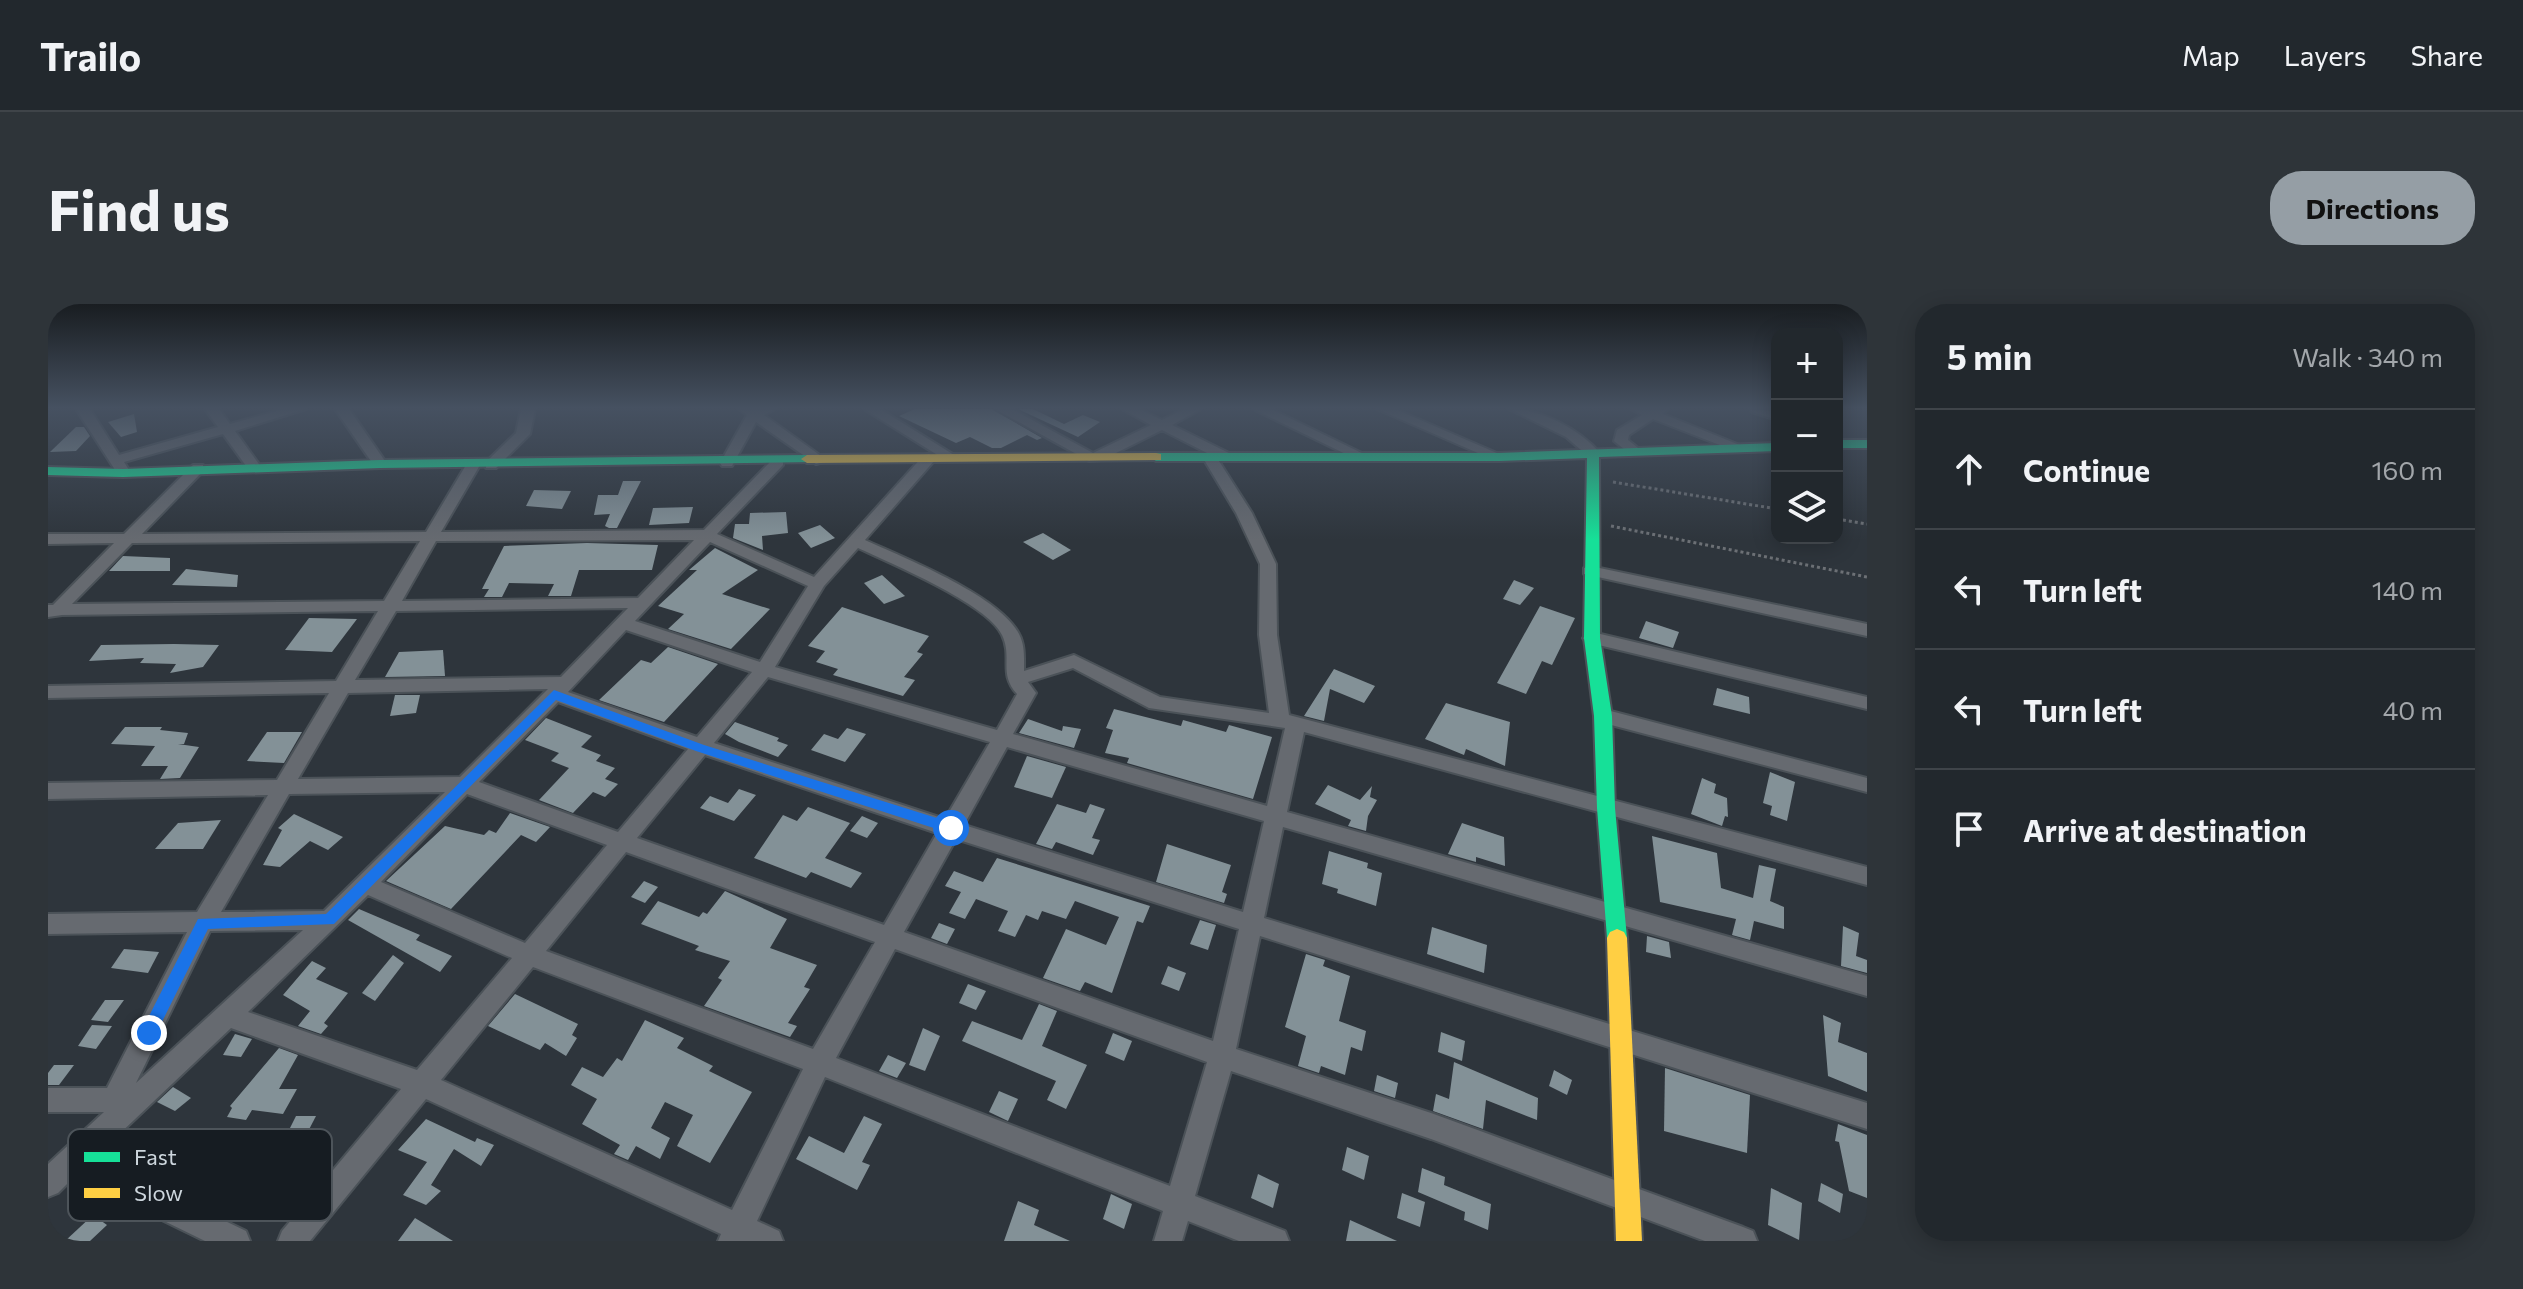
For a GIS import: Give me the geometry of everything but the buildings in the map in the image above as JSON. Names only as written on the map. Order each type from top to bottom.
[{"type":"main road","points":[[1593,453],[1592,638],[1603,716],[1606,808],[1624,1036],[1629,1241]]},
{"type":"main road","points":[[48,471],[120,466],[727,463],[929,458],[1499,457],[1599,453]]},
{"type":"street","points":[[111,453],[120,466],[160,453]]},
{"type":"street","points":[[243,453],[254,467]]},
{"type":"street","points":[[372,453],[380,464]]},
{"type":"street","points":[[126,1100],[203,923],[432,534],[482,465],[498,453]]},
{"type":"street","points":[[727,463],[733,453]]},
{"type":"street","points":[[810,453],[821,461]]},
{"type":"street","points":[[943,453],[952,458]]},
{"type":"street","points":[[1085,453],[1093,457],[1102,453]]},
{"type":"street","points":[[1217,453],[1230,459]]},
{"type":"street","points":[[1354,453],[1365,458]]},
{"type":"street","points":[[1489,453],[1499,457]]},
{"type":"street","points":[[332,1193],[764,670],[817,584],[929,458]]},
{"type":"street","points":[[1168,1241],[1222,1056],[1275,815],[1288,722],[1268,635],[1268,564],[1236,500],[1210,458]]},
{"type":"street","points":[[99,1129],[126,1100],[228,1016],[329,920],[461,784],[560,689],[778,462]]},
{"type":"street","points":[[51,613],[198,468]]},
{"type":"street","points":[[48,539],[432,534],[706,535],[817,584]]},
{"type":"street","points":[[736,1234],[819,1063],[1027,693],[1015,680],[1015,645],[1007,627],[949,589],[855,541]]},
{"type":"street","points":[[1590,571],[1867,630]]},
{"type":"street","points":[[51,613],[642,603]]},
{"type":"street","points":[[622,623],[764,670],[1867,986]]},
{"type":"street","points":[[1592,638],[1867,703]]},
{"type":"street","points":[[1015,680],[1074,661],[1156,703],[1288,722],[1867,876]]},
{"type":"street","points":[[48,692],[342,687],[560,689],[700,748],[1446,984],[1624,1036],[1867,1116]]},
{"type":"street","points":[[1603,716],[1867,785]]},
{"type":"street","points":[[48,791],[461,784],[1222,1056],[1431,1126],[1743,1241]]},
{"type":"street","points":[[364,884],[529,955],[819,1063],[1275,1241]]},
{"type":"street","points":[[48,924],[329,920]]},
{"type":"street","points":[[228,1016],[422,1084],[736,1234],[769,1241]]},
{"type":"street","points":[[48,1100],[126,1100]]},
{"type":"street","points":[[48,1183],[68,1163]]},
{"type":"street","points":[[194,1221],[236,1241]]},
{"type":"street","points":[[292,1241],[309,1221]]},
{"type":"path","points":[[1594,479],[1771,508]]},
{"type":"path","points":[[1843,520],[1867,524]]},
{"type":"path","points":[[1593,522],[1867,577]]},
{"type":"traffic: fast","points":[[1593,453],[1592,638],[1603,716],[1606,808],[1617,938]]},
{"type":"traffic: fast","points":[[1156,457],[1499,457],[1618,453]]},
{"type":"traffic: fast","points":[[48,471],[123,473],[380,464],[807,459]]},
{"type":"traffic: slow","points":[[807,459],[1156,457]]},
{"type":"traffic: slow","points":[[1617,938],[1629,1241]]},
{"type":"route","points":[[149,1033],[203,923],[329,920],[461,784],[554,694],[700,748],[951,828]]}]
